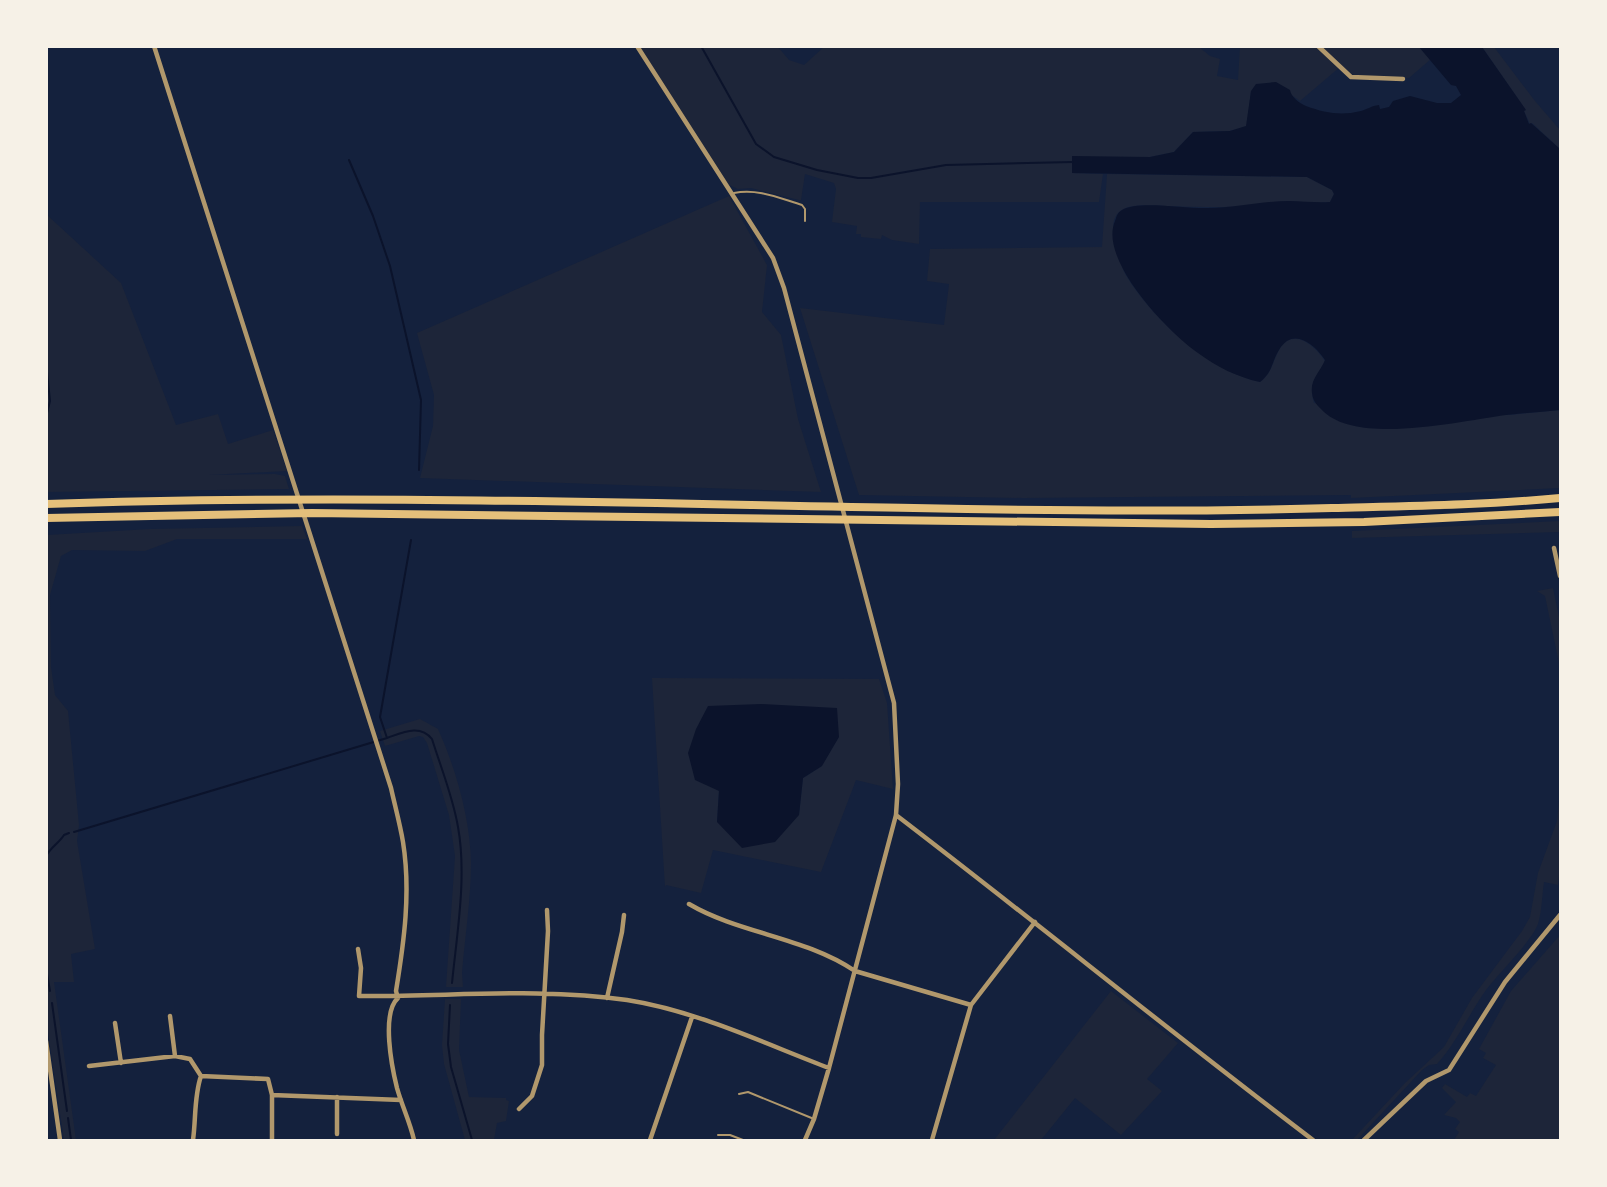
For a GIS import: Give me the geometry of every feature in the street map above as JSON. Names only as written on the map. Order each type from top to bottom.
[{"type":"highway","points":[[46,504],[308,500],[1014,510],[1174,510],[1362,508],[1560,498]]},
{"type":"highway","points":[[46,518],[312,513],[1164,524],[1364,522],[1560,512]]},
{"type":"street","points":[[154,46],[391,788],[405,858],[406,894],[405,927],[396,991],[398,998],[391,1009],[389,1028],[391,1059],[414,1140]]},
{"type":"street","points":[[637,46],[773,258],[784,288],[894,703],[898,784],[896,815],[829,1068],[814,1119],[805,1140]]},
{"type":"street","points":[[1318,46],[1352,77],[1403,79]]},
{"type":"street","points":[[1554,548],[1560,576]]},
{"type":"street","points":[[896,815],[1313,1140]]},
{"type":"street","points":[[689,904],[706,914],[780,937],[843,963],[855,971],[971,1005]]},
{"type":"street","points":[[519,1109],[532,1096],[542,1065],[547,910]]},
{"type":"street","points":[[607,998],[624,915]]},
{"type":"street","points":[[1364,1140],[1426,1081],[1449,1070],[1505,982],[1560,915]]},
{"type":"street","points":[[932,1140],[971,1005],[1035,922]]},
{"type":"street","points":[[358,950],[361,968],[359,996],[398,998],[454,993],[545,994],[607,998],[651,1005],[727,1028],[829,1068]]},
{"type":"street","points":[[170,1016],[176,1056]]},
{"type":"street","points":[[650,1140],[692,1017]]},
{"type":"street","points":[[115,1023],[121,1063]]},
{"type":"street","points":[[46,1041],[60,1140]]},
{"type":"street","points":[[89,1066],[176,1056],[190,1059],[201,1076]]},
{"type":"street","points":[[201,1076],[268,1079],[272,1095],[272,1140]]},
{"type":"street","points":[[193,1140],[197,1089],[201,1076]]},
{"type":"street","points":[[272,1095],[401,1100]]},
{"type":"street","points":[[336,1134],[337,1097]]},
{"type":"lane","points":[[731,194],[746,190],[802,205],[805,209],[805,221]]},
{"type":"lane","points":[[739,1094],[748,1092],[814,1119]]},
{"type":"lane","points":[[718,1135],[730,1135],[743,1140]]},
{"type":"shaded area","points":[[825,46],[1199,47],[1210,56],[1220,59],[1217,76],[1238,80],[1240,47],[1316,46],[1340,67],[1300,101],[1290,94],[1251,91],[1247,126],[1230,131],[1193,132],[1174,152],[1150,157],[1121,157],[1072,173],[1103,174],[1099,202],[920,202],[919,244],[892,240],[882,235],[881,239],[861,237],[861,234],[856,234],[857,226],[832,222],[836,189],[834,183],[805,174],[801,200],[751,188],[738,189],[727,184],[640,47],[778,47],[789,60],[804,65]]},
{"type":"shaded area","points":[[1321,47],[1419,47],[1431,59],[1409,78],[1358,77],[1350,73]]},
{"type":"shaded area","points":[[1419,47],[1482,47],[1526,110],[1524,111],[1529,124],[1531,123],[1560,149],[1560,410],[1411,428],[1361,427],[1340,422],[1316,404],[1312,384],[1325,360],[1304,340],[1291,339],[1285,343],[1276,355],[1267,375],[1260,382],[1228,371],[1185,343],[1139,294],[1126,275],[1117,255],[1112,237],[1117,215],[1129,207],[1139,206],[1208,208],[1279,201],[1330,202],[1334,194],[1332,190],[1307,177],[1072,173],[1072,156],[1150,157],[1174,152],[1193,132],[1230,131],[1246,126],[1251,91],[1256,84],[1276,82],[1290,90],[1303,105],[1333,113],[1354,113],[1379,105],[1380,109],[1389,107],[1393,101],[1410,96],[1437,103],[1451,103],[1461,95],[1456,86],[1451,85]]},
{"type":"shaded area","points":[[1482,47],[1494,47],[1560,130],[1560,149],[1532,123],[1530,124],[1525,109]]},
{"type":"shaded area","points":[[1107,174],[1307,177],[1332,190],[1334,194],[1330,202],[1228,207],[1132,206],[1118,213],[1113,225],[1123,269],[1152,310],[1184,342],[1222,367],[1241,376],[1260,382],[1269,371],[1279,350],[1291,339],[1297,339],[1310,345],[1325,361],[1313,385],[1314,403],[1509,415],[1560,410],[1560,488],[1351,498],[1351,495],[1023,498],[859,495],[800,308],[944,325],[949,284],[927,281],[930,249],[1102,247]]},
{"type":"shaded area","points":[[729,196],[767,265],[762,312],[781,335],[798,419],[821,492],[420,478],[433,426],[434,395],[417,333]]},
{"type":"shaded area","points":[[46,214],[121,283],[176,425],[218,414],[228,444],[273,430],[287,471],[208,475],[275,474],[285,476],[289,489],[47,492]]},
{"type":"shaded area","points":[[1560,521],[1560,532],[1352,538],[1352,531]]},
{"type":"shaded area","points":[[302,526],[307,539],[177,539],[145,551],[72,550],[61,556],[50,595],[51,667],[55,695],[68,711],[79,825],[77,841],[95,949],[71,954],[74,982],[54,982],[76,1140],[64,1140],[46,1019],[47,535],[150,529]]},
{"type":"shaded area","points":[[1553,588],[1560,622],[1560,668],[1545,596],[1537,591]]},
{"type":"shaded area","points":[[652,678],[879,679],[887,703],[893,789],[856,780],[821,872],[713,850],[701,893],[666,885],[665,887]],"holes":[[[822,766],[803,778],[799,815],[717,822],[719,790]]]},
{"type":"shaded area","points":[[761,704],[837,708],[839,737],[822,766],[803,778],[799,815],[775,842],[742,848],[717,822],[719,791],[695,780],[688,753],[696,729],[708,706]]},
{"type":"shaded area","points":[[420,719],[438,729],[451,760],[468,828],[471,876],[462,973],[463,987],[446,987],[455,856],[449,815],[427,743],[423,737],[419,736],[385,746],[380,731]]},
{"type":"shaded area","points":[[1560,792],[1558,885],[1544,882],[1538,924],[1534,931],[1486,990],[1451,1047],[1437,1064],[1429,1065],[1422,1070],[1357,1140],[1352,1140],[1405,1083],[1444,1047],[1472,998],[1522,931],[1530,917],[1538,873],[1557,821]]},
{"type":"shaded area","points":[[1560,935],[1560,1140],[1454,1140],[1459,1132],[1455,1129],[1460,1122],[1456,1118],[1444,1115],[1456,1102],[1442,1088],[1445,1084],[1467,1097],[1470,1093],[1476,1096],[1496,1065],[1483,1058],[1486,1053],[1479,1049],[1511,991]]},
{"type":"shaded area","points":[[1111,991],[1178,1043],[1147,1079],[1162,1091],[1121,1135],[1075,1098],[1041,1140],[994,1140]]},
{"type":"shaded area","points":[[445,999],[461,999],[459,1050],[469,1097],[506,1098],[509,1101],[506,1121],[497,1123],[494,1140],[465,1140],[444,1064],[442,1045]]},
{"type":"waterway","points":[[701,46],[756,144],[774,157],[817,170],[858,178],[871,178],[946,165],[1073,162]]},
{"type":"waterway","points":[[349,160],[373,216],[390,266],[421,400],[419,470]]},
{"type":"waterway","points":[[46,362],[50,401],[46,417]]},
{"type":"waterway","points":[[411,540],[380,717],[387,738],[417,731],[427,734],[432,739],[453,805],[461,846],[462,865],[452,983]]},
{"type":"waterway","points":[[74,832],[387,738]]},
{"type":"waterway","points":[[46,856],[64,835],[69,833]]},
{"type":"waterway","points":[[46,968],[50,991]]},
{"type":"waterway","points":[[52,1003],[67,1111]]},
{"type":"waterway","points":[[450,1005],[448,1044],[451,1067],[472,1140]]},
{"type":"waterway","points":[[68,1118],[71,1140]]}]
